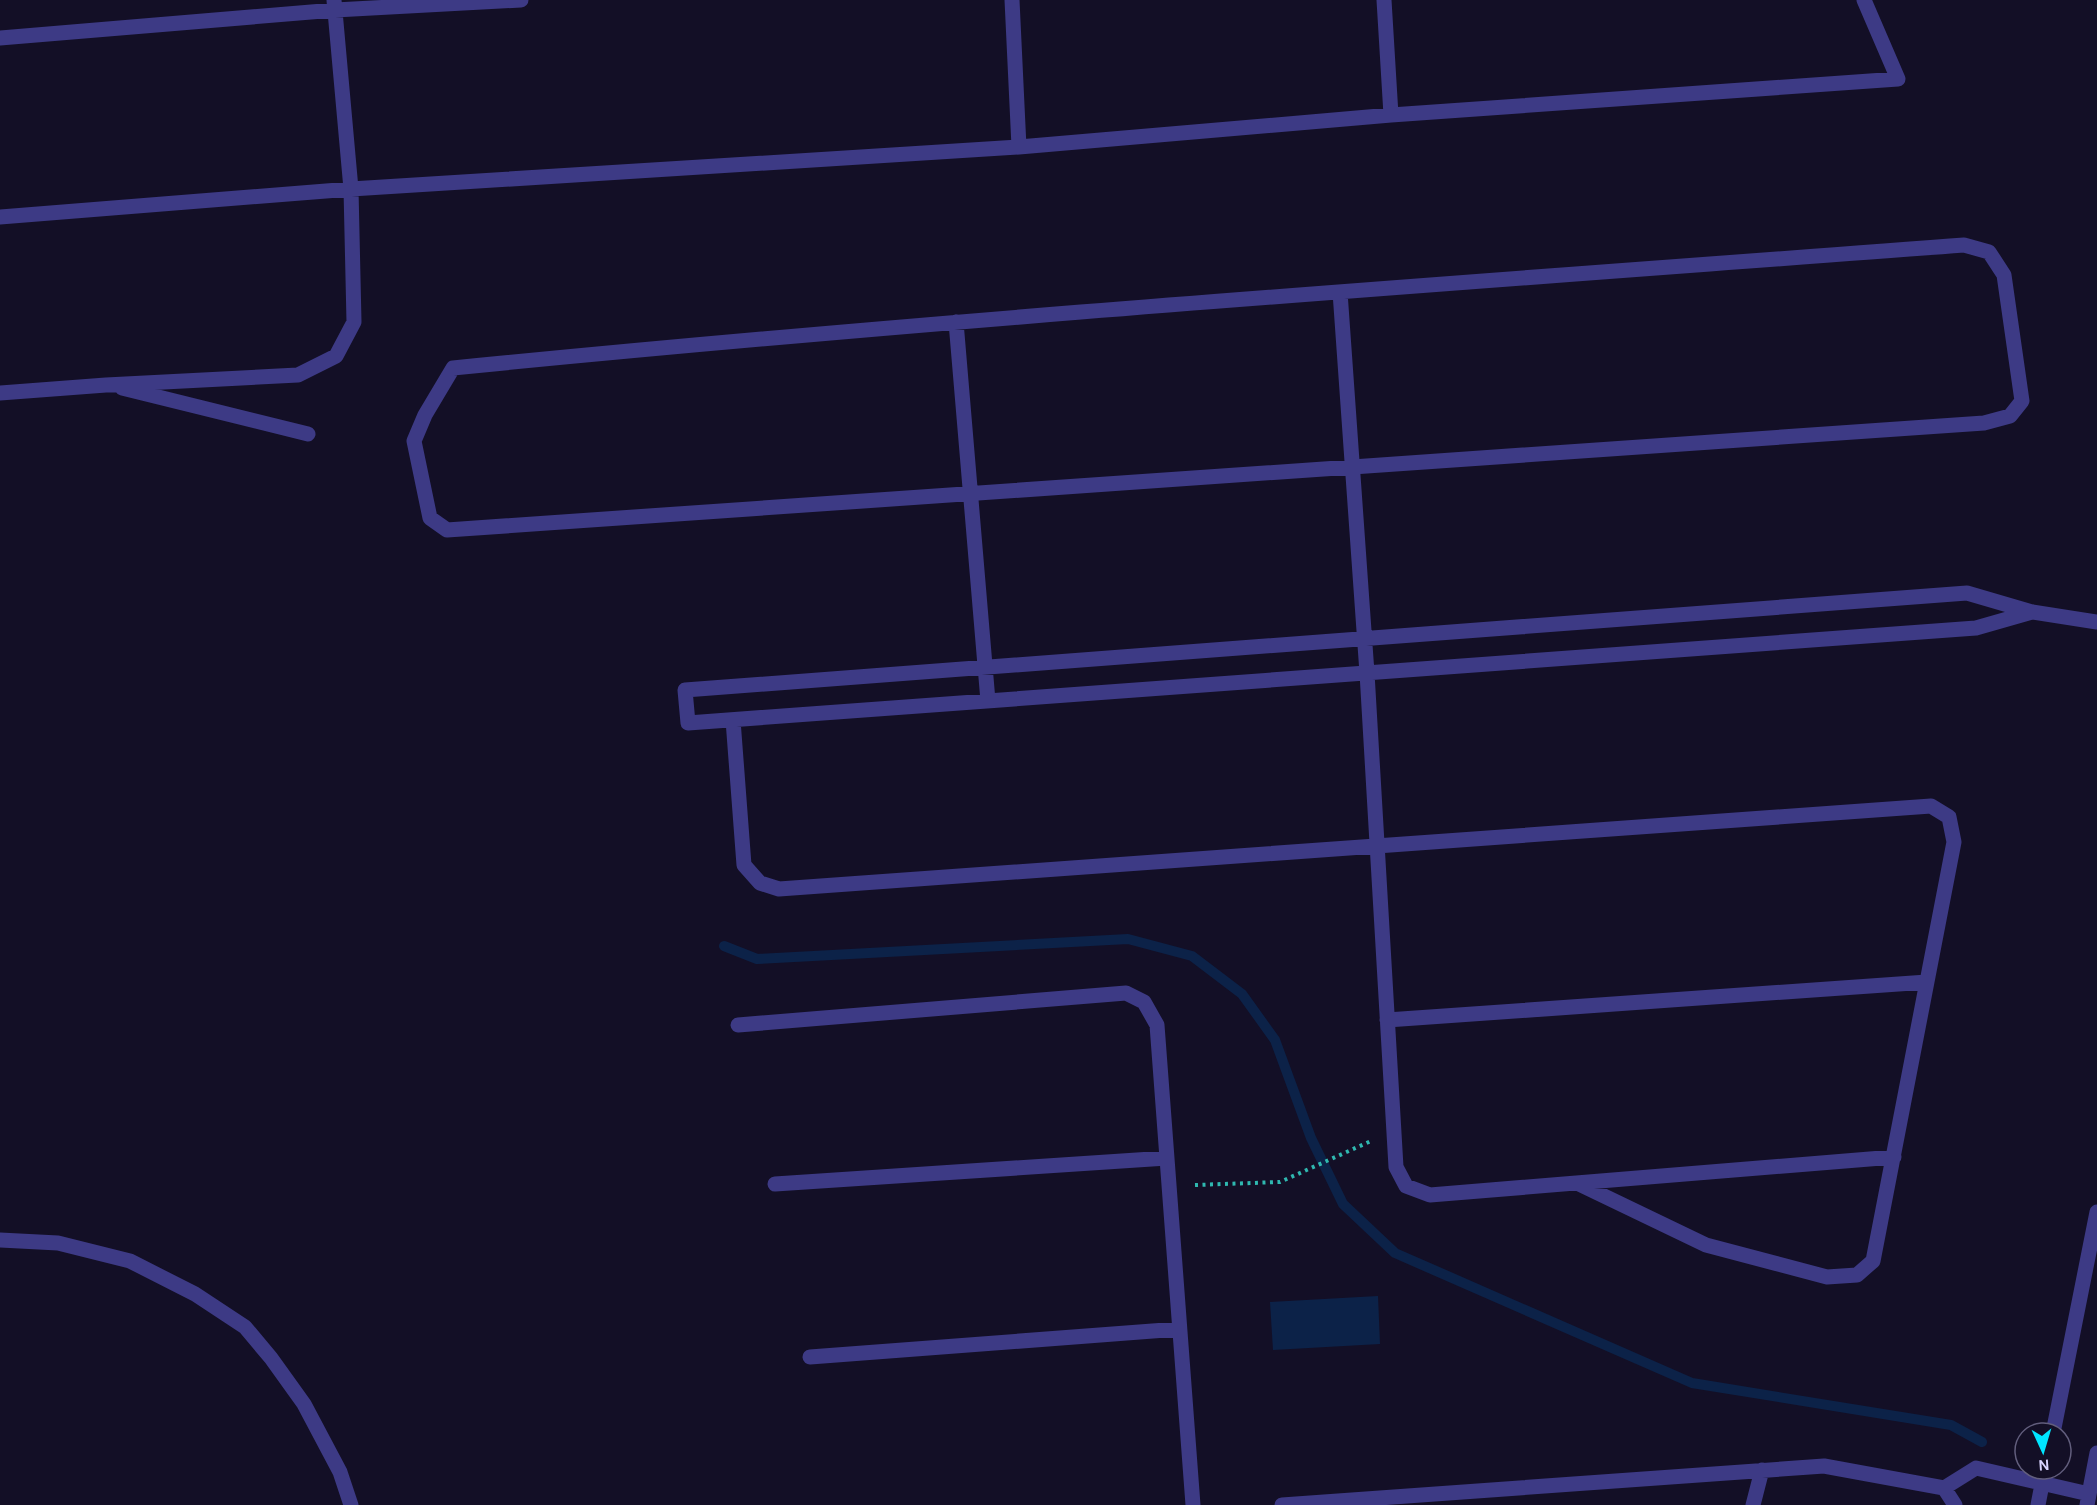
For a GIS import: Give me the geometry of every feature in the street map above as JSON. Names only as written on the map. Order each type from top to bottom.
[{"type":"street","points":[[0,38],[335,5],[521,0]]},
{"type":"street","points":[[1012,0],[1019,147]]},
{"type":"street","points":[[1384,0],[1391,115]]},
{"type":"street","points":[[0,217],[351,189],[1019,147],[1391,115],[1898,79],[1864,0]]},
{"type":"street","points":[[0,393],[106,384],[298,375],[336,356],[354,322],[351,189],[335,5]]},
{"type":"street","points":[[1964,245],[1989,252],[2004,275],[2022,401],[2010,416],[1984,423],[447,530],[430,518],[414,441],[425,415],[453,368],[717,342],[956,322],[1964,245]]},
{"type":"street","points":[[1340,292],[1367,673],[1396,1167],[1406,1186],[1430,1195],[1894,1157]]},
{"type":"street","points":[[956,322],[988,701]]},
{"type":"street","points":[[106,384],[308,434]]},
{"type":"street","points":[[2032,612],[1976,628],[688,723],[685,690],[1968,593],[2032,612],[2097,622]]},
{"type":"street","points":[[733,720],[744,866],[760,883],[779,889],[1931,806],[1949,817],[1954,842],[1874,1261],[1857,1275],[1827,1277],[1706,1245],[1576,1183]]},
{"type":"street","points":[[1387,1020],[1927,982]]},
{"type":"street","points":[[738,1025],[1126,993],[1144,1002],[1157,1025],[1192,1505]]},
{"type":"street","points":[[775,1184],[1167,1158]]},
{"type":"street","points":[[2055,1421],[2097,1212]]},
{"type":"street","points":[[0,1240],[58,1244],[130,1261],[195,1294],[244,1327],[271,1358],[304,1404],[340,1472],[351,1505]]},
{"type":"street","points":[[810,1357],[1179,1329]]},
{"type":"street","points":[[2054,1481],[2088,1499],[2097,1453]]},
{"type":"street","points":[[1282,1505],[1824,1466],[1944,1488],[1976,1468],[2013,1472]]},
{"type":"street","points":[[1753,1505],[1762,1470]]},
{"type":"street","points":[[2038,1505],[2043,1481]]},
{"type":"street","points":[[1944,1488],[1955,1505]]},
{"type":"path","points":[[1168,1186],[1280,1182],[1344,1153]]},
{"type":"water","points":[[1378,1296],[1380,1344],[1273,1350],[1270,1302]]},
{"type":"waterway","points":[[724,946],[757,959],[1128,939],[1192,956],[1242,994],[1275,1040],[1311,1138],[1343,1204],[1395,1253],[1692,1383],[1951,1425],[1982,1442]]}]
